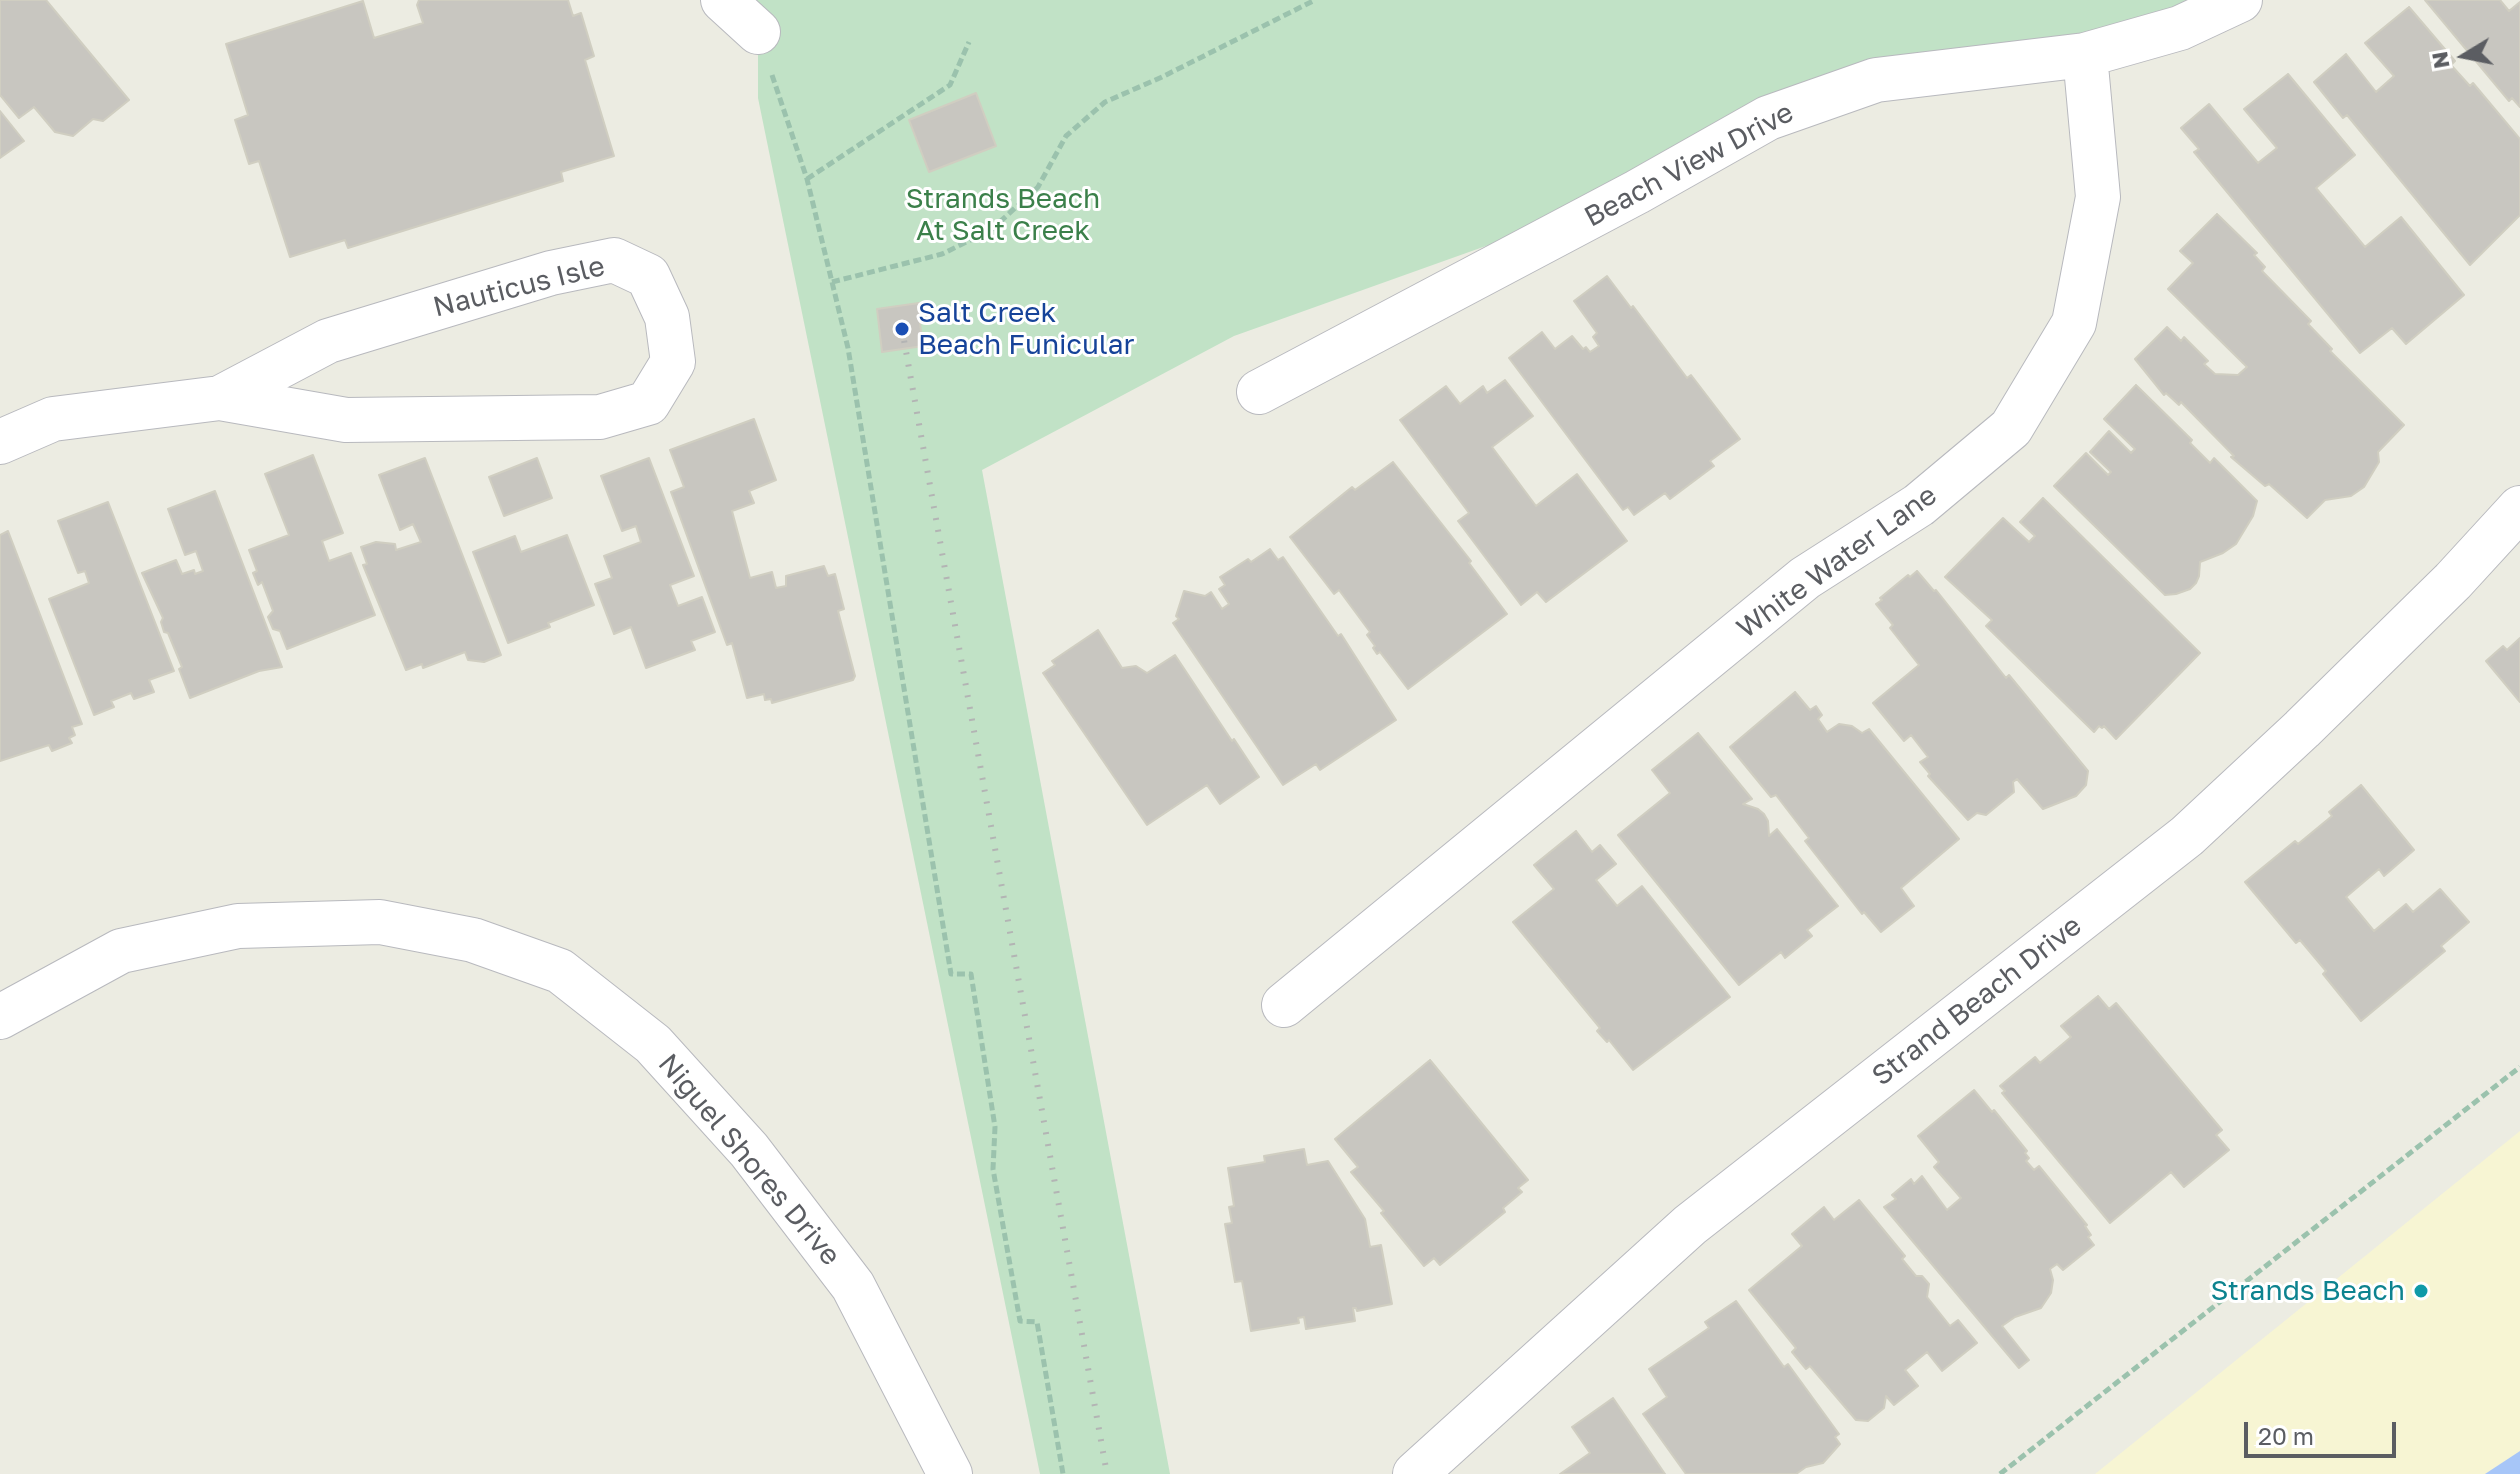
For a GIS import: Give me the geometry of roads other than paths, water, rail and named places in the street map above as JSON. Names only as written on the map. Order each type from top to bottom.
[{"type":"street","points":[[723,0],[758,32]]},
{"type":"street","name":"Beach View Drive","points":[[1259,392],[1637,192],[1768,118],[1876,80],[2085,55],[2180,28],[2240,0]]},
{"type":"street","name":"White Water Lane","points":[[1284,1005],[1805,578],[1919,505],[2011,428],[2074,323],[2098,197],[2085,55]]},
{"type":"street","name":"Nauticus Isle","points":[[0,442],[53,419],[220,398],[346,420],[600,417],[648,403],[673,362],[667,317],[648,276],[614,260],[551,273],[328,341],[220,398]]},
{"type":"street","name":"Strand Beach Drive","points":[[1415,1474],[1690,1225],[2187,836],[2453,581],[2520,508]]},
{"type":"street","name":"Niguel Shores Drive","points":[[0,1017],[121,951],[238,926],[380,922],[473,940],[560,971],[653,1044],[749,1150],[853,1286],[950,1474]]},
{"type":"water","points":[[2520,1451],[2520,1474],[2485,1474]]},
{"type":"railway","points":[[902,329],[1107,1474]]},
{"type":"place","name":"Salt Creek Beach Funicular","points":[[902,329]]},
{"type":"place","name":"Strands Beach","points":[[2421,1291]]},
{"type":"park label","name":"Strands Beach At Salt Creek","points":[[1003,215]]}]
